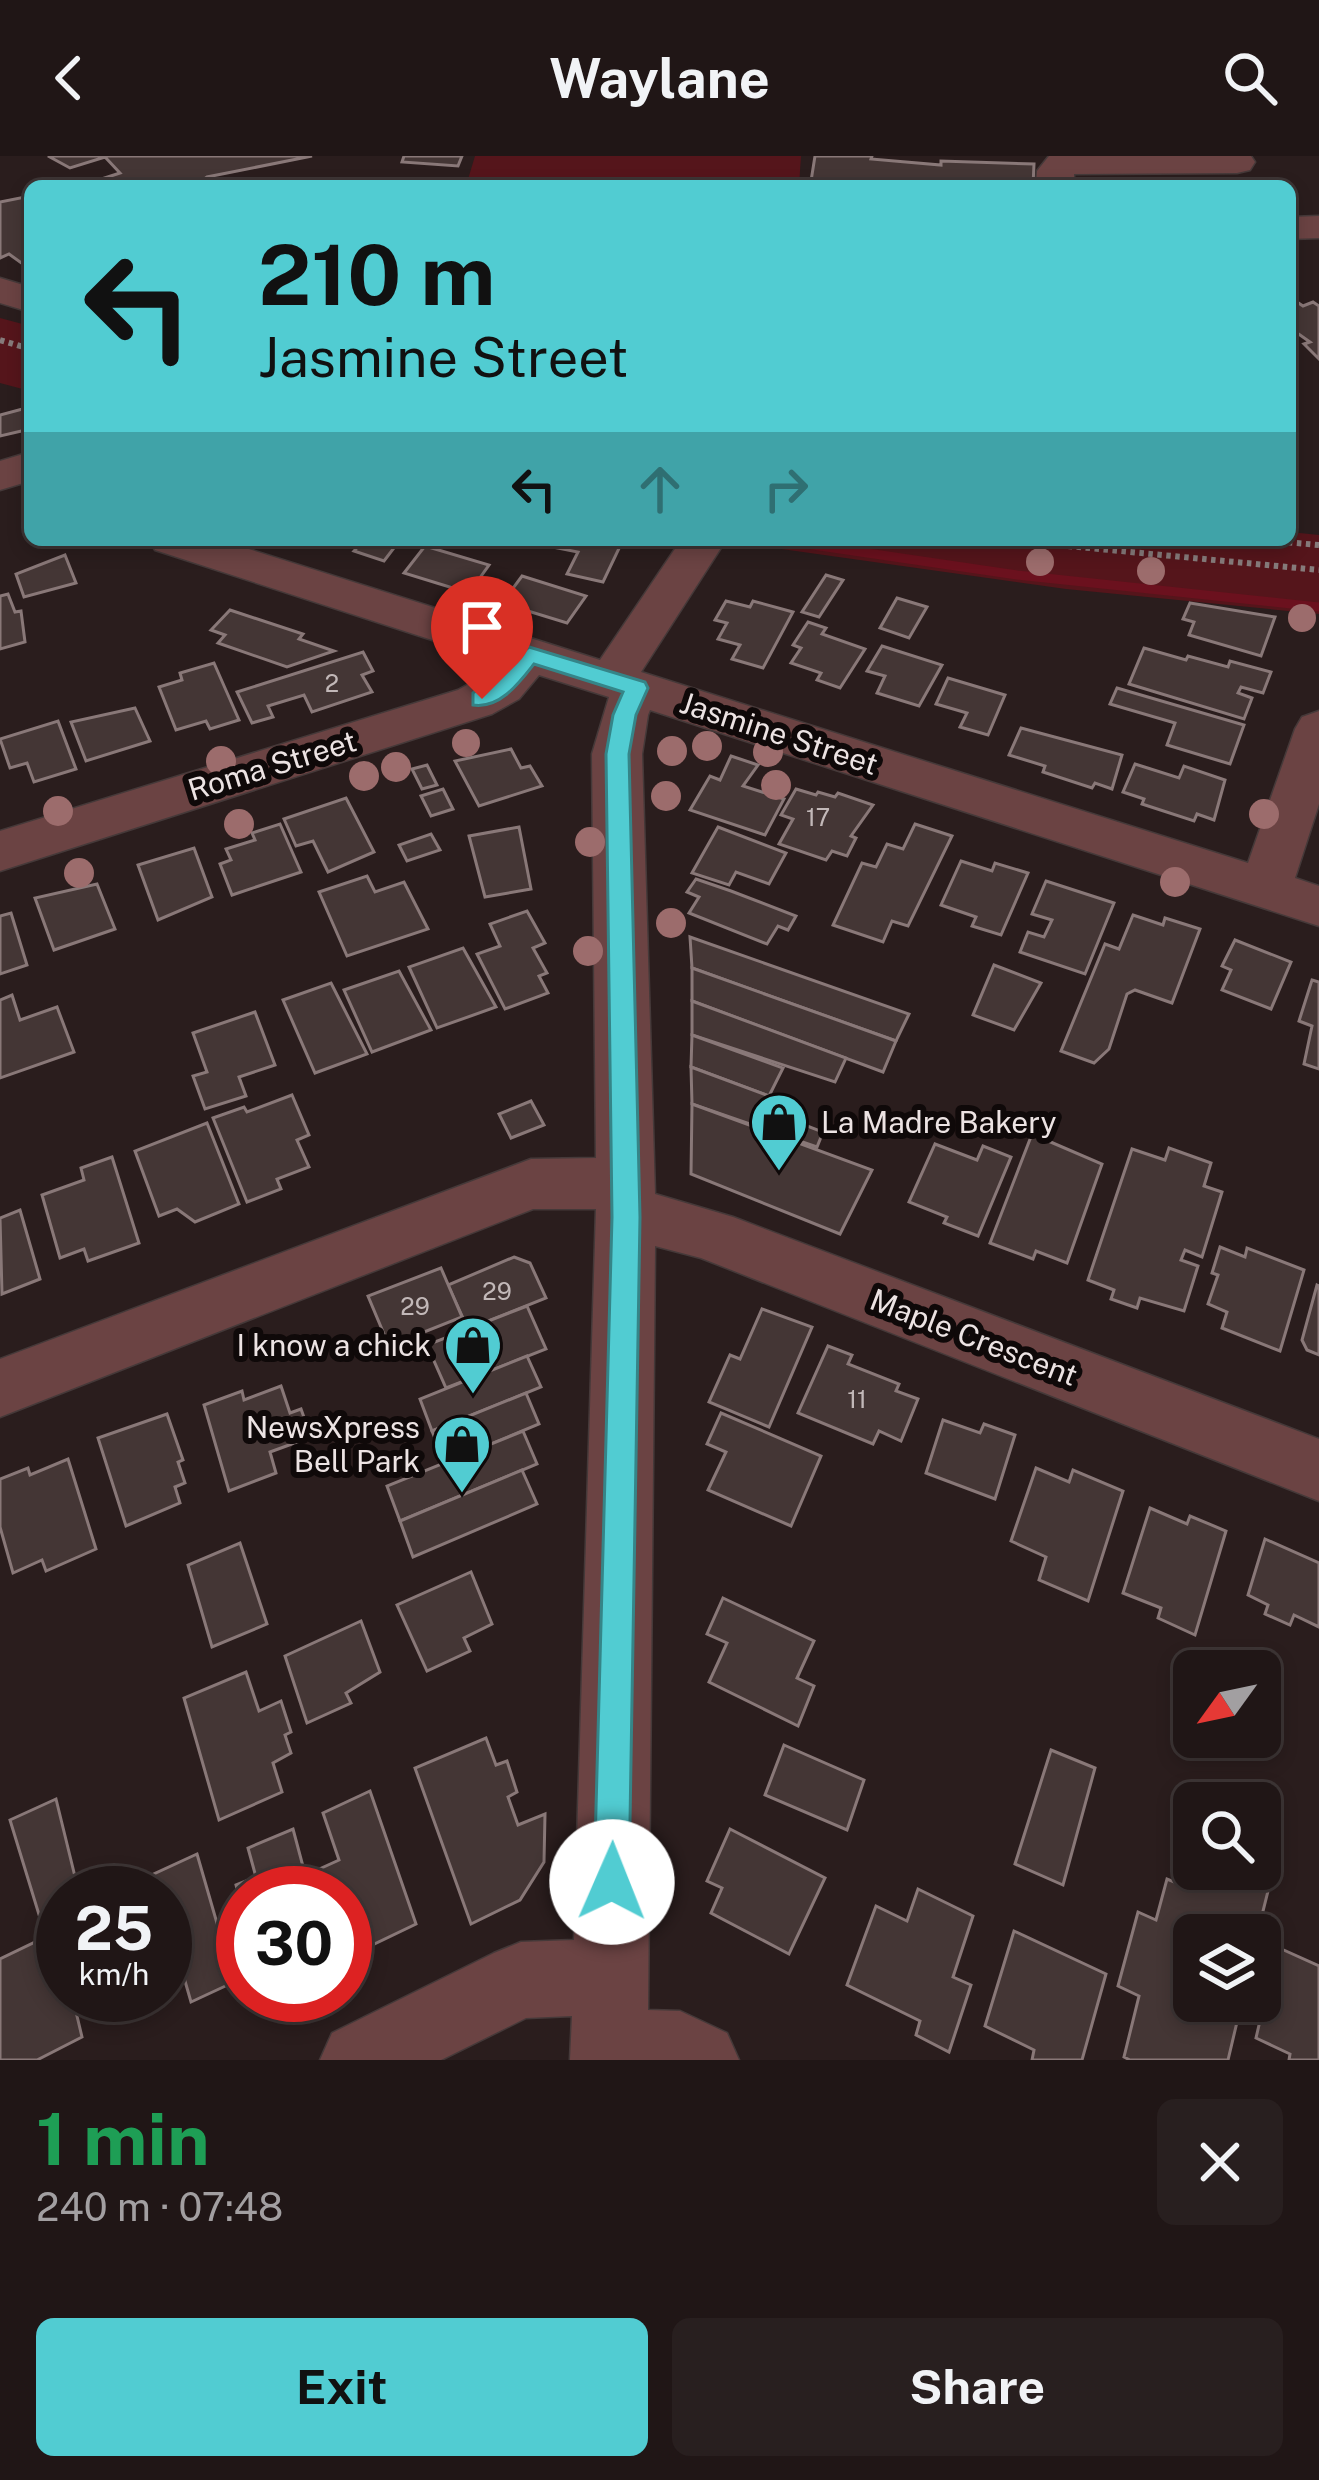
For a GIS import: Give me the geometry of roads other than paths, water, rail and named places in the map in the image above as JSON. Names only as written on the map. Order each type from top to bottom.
[{"type":"street","points":[[1055,168],[1238,168]]},
{"type":"street","name":"Jasmine Street","points":[[190,546],[1319,906]]},
{"type":"street","points":[[610,2028],[625,1200],[617,754],[624,684],[701,546]]},
{"type":"street","name":"Roma Street","points":[[0,851],[475,702],[502,687],[529,655]]},
{"type":"street","points":[[1265,889],[1319,729]]},
{"type":"street","name":"Maple Crescent","points":[[0,1388],[531,1184],[625,1200],[667,1221],[1319,1470]]},
{"type":"street","points":[[358,2060],[521,1980],[610,2028],[700,2060]]},
{"type":"waterway","points":[[820,546],[1017,575],[1319,607]]},
{"type":"place","name":"La Madre Bakery","points":[[779,1173]]},
{"type":"place","name":"I know a chick","points":[[473,1396]]},
{"type":"place","name":"NewsXpress Bell Park","points":[[462,1495]]}]
